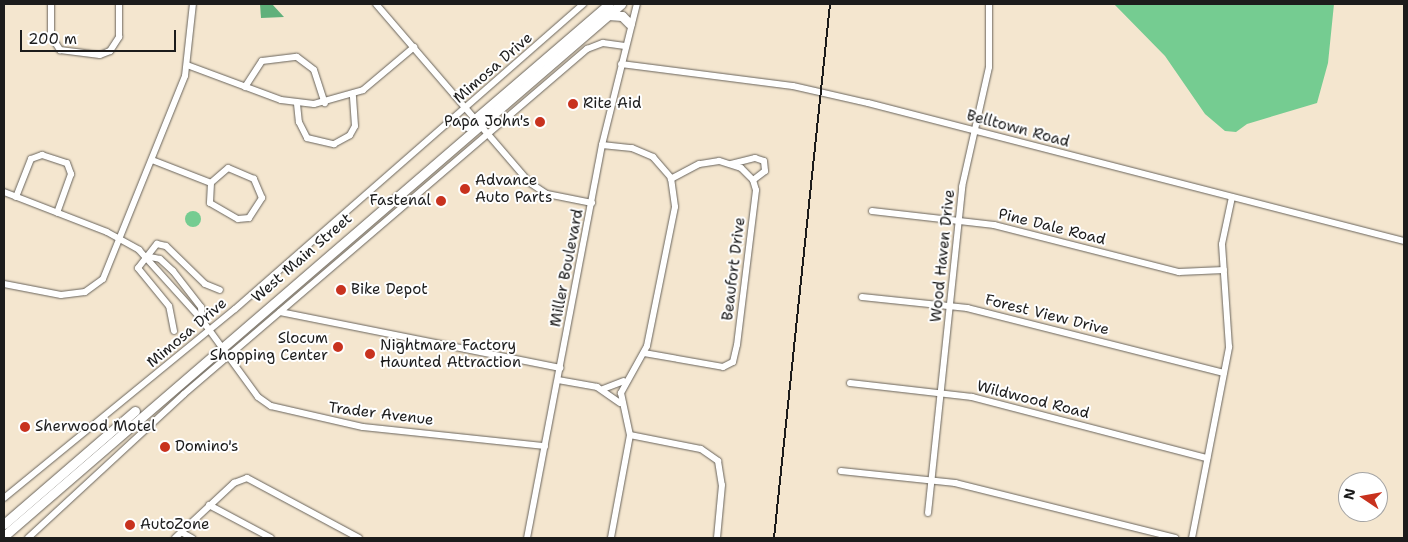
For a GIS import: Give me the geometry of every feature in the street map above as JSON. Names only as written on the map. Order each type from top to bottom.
[{"type":"main road","name":"West Main Street","points":[[4,524],[219,343],[610,4]]},
{"type":"main road","name":"West Main Street","points":[[476,122],[621,4]]},
{"type":"main road","points":[[608,15],[622,16],[630,24]]},
{"type":"main road","name":"West Main Street","points":[[4,536],[219,343]]},
{"type":"street","points":[[51,4],[51,36],[60,50],[100,55],[110,51],[119,37],[119,4]]},
{"type":"street","points":[[4,284],[61,296],[85,292],[103,279],[121,238],[188,66],[193,4]]},
{"type":"street","points":[[376,4],[487,136],[535,187],[592,203]]},
{"type":"street","name":"Mimosa Drive","points":[[4,498],[209,330],[584,4]]},
{"type":"street","name":"Miller Boulevard","points":[[527,538],[602,145],[620,64],[637,4]]},
{"type":"street","name":"Wood Haven Drive","points":[[928,513],[959,220],[973,130],[989,67],[989,4]]},
{"type":"street","points":[[28,538],[280,312],[587,49],[603,43],[625,46]]},
{"type":"street","points":[[188,66],[297,104],[325,103],[353,95],[414,47]]},
{"type":"street","points":[[245,87],[262,61],[297,57],[314,70],[325,103]]},
{"type":"street","name":"Belltown Road","points":[[620,64],[793,86],[973,130],[1404,241]]},
{"type":"street","points":[[297,104],[298,122],[307,138],[334,144],[350,135],[355,126],[353,95]]},
{"type":"street","points":[[602,145],[646,153],[671,180],[673,218],[644,353],[624,382],[620,403],[630,435],[611,538]]},
{"type":"street","points":[[16,197],[36,156],[67,163],[71,174],[57,213]]},
{"type":"street","points":[[671,180],[707,162],[731,164],[754,158],[764,161],[765,171],[754,180],[731,164]]},
{"type":"street","points":[[152,160],[211,183]]},
{"type":"street","points":[[228,168],[254,180],[262,198],[249,218],[238,219],[212,206],[208,199],[211,183],[228,168]]},
{"type":"street","name":"Beaufort Drive","points":[[644,353],[718,368],[732,362],[756,190],[754,180]]},
{"type":"street","points":[[4,192],[121,238],[145,256],[202,320]]},
{"type":"street","points":[[1192,538],[1224,373],[1230,331],[1224,270],[1223,235],[1232,196]]},
{"type":"street","name":"Pine Dale Road","points":[[872,210],[959,220],[1171,271],[1224,270]]},
{"type":"street","points":[[174,331],[169,306],[139,271],[145,256],[162,244],[205,284],[220,290]]},
{"type":"street","points":[[145,256],[160,259],[173,271],[201,307],[202,320]]},
{"type":"street","name":"Forest View Drive","points":[[862,297],[950,307],[1224,373]]},
{"type":"street","points":[[280,312],[560,368]]},
{"type":"street","name":"Trader Avenue","points":[[202,320],[258,397],[278,408],[363,427],[545,446]]},
{"type":"street","points":[[558,380],[603,389],[620,403]]},
{"type":"street","points":[[603,389],[624,382]]},
{"type":"street","name":"Wildwood Road","points":[[850,384],[940,392],[1208,458]]},
{"type":"street","points":[[630,435],[701,450],[718,461],[722,485],[717,538]]},
{"type":"street","points":[[841,471],[932,480],[1174,538]]},
{"type":"street","points":[[175,538],[209,505],[239,480],[252,479],[359,538]]},
{"type":"street","points":[[209,505],[271,538]]},
{"type":"street","points":[[181,532],[192,538]]},
{"type":"green space","points":[[260,4],[272,4],[284,17],[261,18]]},
{"type":"green space","points":[[1114,4],[1334,4],[1328,63],[1317,103],[1247,124],[1236,132],[1225,131],[1205,114],[1165,56]]},
{"type":"green space","points":[[190,211],[196,211],[201,216],[199,225],[190,227],[185,222],[185,216]]},
{"type":"railway","points":[[774,538],[830,4]]},
{"type":"place","name":"Rite Aid","points":[[573,104]]},
{"type":"place","name":"Papa John's","points":[[540,122]]},
{"type":"place","name":"Advance Auto Parts","points":[[465,189]]},
{"type":"place","name":"Fastenal","points":[[441,201]]},
{"type":"place","name":"Bike Depot","points":[[341,290]]},
{"type":"place","name":"Slocum Shopping Center","points":[[338,347]]},
{"type":"place","name":"Nightmare Factory Haunted Attraction","points":[[370,354]]},
{"type":"place","name":"Sherwood Motel","points":[[25,427]]},
{"type":"place","name":"Domino's","points":[[165,447]]},
{"type":"place","name":"AutoZone","points":[[130,525]]}]
